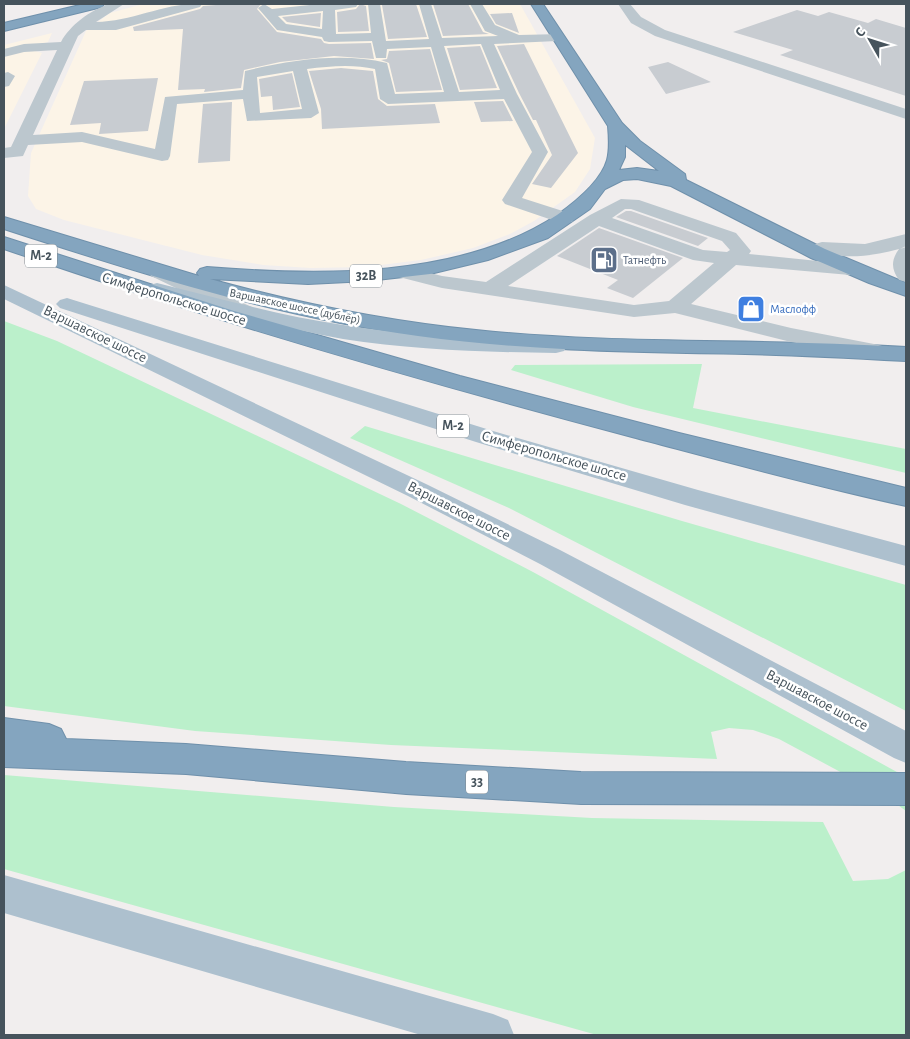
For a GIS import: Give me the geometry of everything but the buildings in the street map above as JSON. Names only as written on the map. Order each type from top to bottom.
[{"type":"highway","points":[[4,27],[98,4]]},
{"type":"highway","points":[[536,4],[616,126],[642,150],[686,184],[722,206]]},
{"type":"highway","name":"32B","points":[[109,257],[232,276],[326,278],[406,273],[478,257],[538,234],[565,218],[585,203],[613,166],[618,149],[616,126]]},
{"type":"highway","points":[[600,185],[610,177],[624,174],[644,174],[677,182],[787,240],[850,269],[906,290]]},
{"type":"highway","name":"Варшавское шоссе (дублёр)","points":[[4,223],[158,272],[269,303],[337,317],[476,337],[595,345]]},
{"type":"highway","name":"М-2","points":[[4,243],[79,270]]},
{"type":"highway","name":"Симферопольское шоссе","points":[[79,270],[319,343],[534,403],[906,497]]},
{"type":"highway","points":[[595,345],[906,354]]},
{"type":"highway","name":"33","points":[[4,732],[186,759]]},
{"type":"highway","name":"33","points":[[4,752],[186,759],[406,778],[552,786],[769,790],[906,789]]},
{"type":"main road","points":[[79,270],[341,332],[407,340],[488,346],[595,345]]},
{"type":"main road","name":"Симферопольское шоссе","points":[[4,284],[341,394],[701,499],[906,556]]},
{"type":"main road","name":"Варшавское шоссе","points":[[4,291],[417,490],[906,748]]},
{"type":"main road","points":[[4,894],[493,1035]]},
{"type":"street","points":[[14,149],[72,34],[102,10],[118,4]]},
{"type":"street","points":[[85,24],[116,26],[196,4]]},
{"type":"street","points":[[327,4],[329,38],[437,42],[557,37]]},
{"type":"street","points":[[264,8],[352,4]]},
{"type":"street","points":[[374,4],[388,99],[509,94]]},
{"type":"street","points":[[425,4],[453,97]]},
{"type":"street","points":[[476,4],[490,28],[519,39]]},
{"type":"street","points":[[624,4],[636,20],[660,34],[906,114]]},
{"type":"street","points":[[264,8],[282,27],[329,34]]},
{"type":"street","points":[[4,27],[71,15],[85,15],[88,18],[85,24]]},
{"type":"street","points":[[486,40],[509,94],[540,152],[511,200],[565,218]]},
{"type":"street","points":[[4,53],[24,48],[65,46]]},
{"type":"street","points":[[299,66],[311,113],[253,118],[250,74],[299,66],[325,62],[357,60],[382,66]]},
{"type":"street","points":[[14,149],[82,138],[162,156],[170,100],[250,94]]},
{"type":"street","points":[[492,288],[621,204],[633,204],[729,237],[741,251],[675,307]]},
{"type":"street","points":[[596,220],[700,256],[850,269]]},
{"type":"street","points":[[787,240],[827,249],[863,251],[886,248],[906,240]]},
{"type":"street","points":[[906,253],[902,262],[906,276]]},
{"type":"street","points":[[158,272],[319,343]]},
{"type":"street","points":[[406,273],[442,282],[492,288],[634,311],[675,307],[791,335],[878,352]]},
{"type":"shaded area","points":[[143,4],[520,4],[595,138],[590,169],[575,192],[534,221],[510,234],[473,248],[421,260],[364,267],[311,268],[263,265],[202,255],[64,220],[36,209],[28,196],[31,153],[86,31],[110,13]]},
{"type":"shaded area","points":[[52,33],[48,42],[34,46],[32,50],[42,53],[4,129],[4,45]]},
{"type":"green space","points":[[4,321],[57,341],[401,504],[533,572],[906,777],[906,811],[887,797],[779,739],[753,730],[729,728],[711,732],[717,759],[391,745],[195,731],[4,706]]},
{"type":"green space","points":[[702,364],[693,408],[906,449],[906,473],[633,407],[511,370],[515,365]]},
{"type":"green space","points":[[365,426],[682,521],[906,585],[906,711],[509,508],[350,438]]},
{"type":"green space","points":[[4,775],[394,807],[592,818],[823,822],[853,881],[888,879],[906,870],[906,1035],[597,1035],[4,869]]},
{"type":"place","name":"Татнефть","points":[[604,260]]},
{"type":"place","name":"Маслофф","points":[[751,309]]}]
